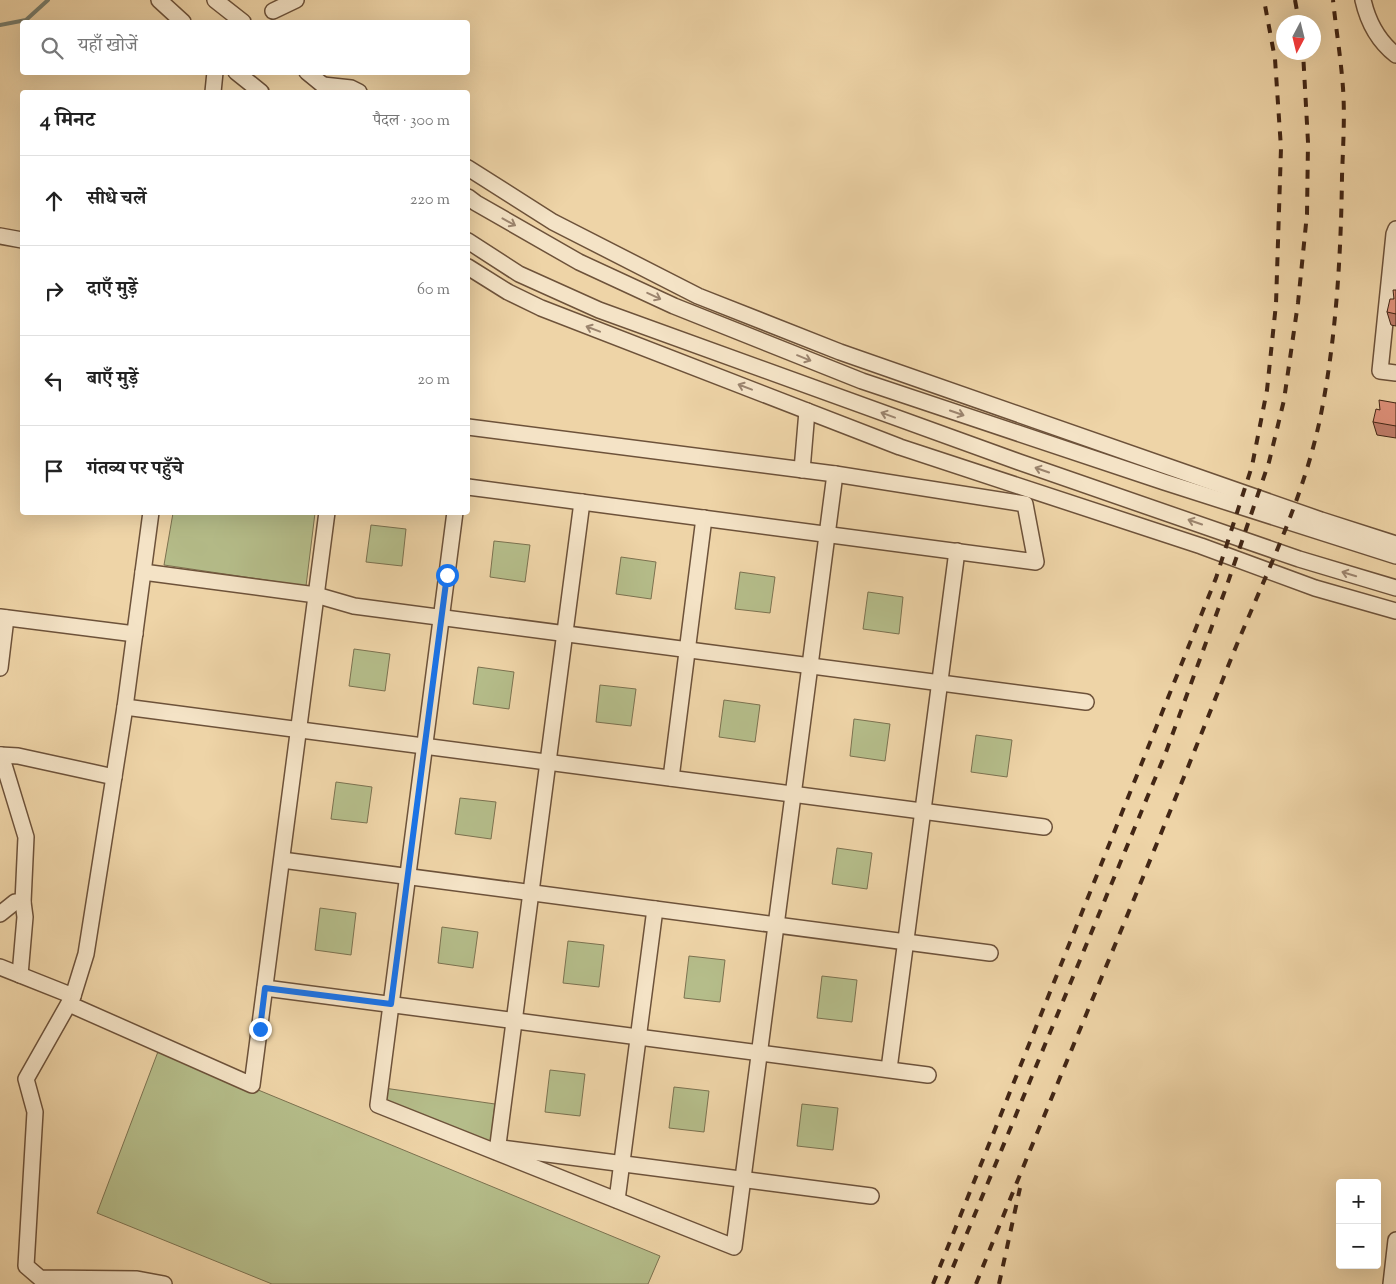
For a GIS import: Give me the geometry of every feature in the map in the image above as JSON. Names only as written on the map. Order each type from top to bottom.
[{"type":"street","points":[[159,0],[181,20]]},
{"type":"street","points":[[271,11],[296,0]]},
{"type":"street","points":[[1363,0],[1373,30],[1386,47],[1396,55]]},
{"type":"street","points":[[222,11],[239,20]]},
{"type":"street","points":[[212,90],[215,75]]},
{"type":"street","points":[[240,75],[258,90]]},
{"type":"street","points":[[311,75],[327,89],[351,88],[355,90]]},
{"type":"street","points":[[470,169],[553,222],[698,296],[840,352],[1311,517],[1396,544]]},
{"type":"street","points":[[470,198],[579,262],[674,306],[862,381],[1164,482],[1396,556]]},
{"type":"street","points":[[1396,229],[1380,371],[1396,373]]},
{"type":"street","points":[[0,236],[20,240]]},
{"type":"street","points":[[470,242],[519,274],[599,310],[1019,462],[1299,559],[1396,588]]},
{"type":"street","points":[[470,269],[508,292],[541,308],[900,447],[1201,546],[1315,588],[1396,611]]},
{"type":"street","points":[[802,470],[807,411]]},
{"type":"street","points":[[470,427],[835,474],[1025,504],[1036,562],[470,488]]},
{"type":"street","points":[[455,515],[378,1105],[497,1150],[734,1247],[835,474]]},
{"type":"street","points":[[497,1150],[582,502]]},
{"type":"street","points":[[151,515],[125,707],[86,954],[71,1000],[26,1079],[35,1112],[26,1266],[40,1278],[137,1279],[164,1284]]},
{"type":"street","points":[[0,967],[252,1085],[327,515]]},
{"type":"street","points":[[671,778],[704,518]]},
{"type":"street","points":[[889,1069],[957,551]]},
{"type":"street","points":[[143,572],[316,595],[354,606],[441,618],[1086,702]]},
{"type":"street","points":[[0,668],[3,618],[135,634]]},
{"type":"street","points":[[125,707],[1044,826]]},
{"type":"street","points":[[20,975],[25,917],[22,902],[26,837],[1,755],[18,756],[114,777]]},
{"type":"street","points":[[282,860],[990,953]]},
{"type":"street","points":[[0,914],[15,902],[22,902]]},
{"type":"street","points":[[617,1200],[655,909]]},
{"type":"street","points":[[265,988],[928,1074]]},
{"type":"street","points":[[497,1150],[621,1163],[871,1196]]},
{"type":"street","points":[[1391,1284],[1396,1240]]},
{"type":"green space","points":[[173,515],[315,515],[306,586],[164,565]]},
{"type":"green space","points":[[371,525],[406,529],[402,566],[366,562]]},
{"type":"green space","points":[[494,541],[530,545],[525,582],[490,577]]},
{"type":"green space","points":[[621,557],[656,562],[651,599],[616,594]]},
{"type":"green space","points":[[740,572],[775,577],[770,613],[735,609]]},
{"type":"green space","points":[[868,592],[903,597],[899,634],[863,629]]},
{"type":"green space","points":[[354,649],[390,654],[385,691],[349,686]]},
{"type":"green space","points":[[478,667],[514,672],[509,709],[473,704]]},
{"type":"green space","points":[[600,685],[636,689],[631,726],[596,722]]},
{"type":"green space","points":[[724,700],[760,705],[755,742],[719,737]]},
{"type":"green space","points":[[854,719],[890,724],[885,761],[850,756]]},
{"type":"green space","points":[[976,735],[1012,740],[1007,777],[971,772]]},
{"type":"green space","points":[[336,782],[372,787],[367,823],[331,819]]},
{"type":"green space","points":[[460,798],[496,802],[491,839],[455,834]]},
{"type":"green space","points":[[837,848],[872,853],[867,889],[832,884]]},
{"type":"green space","points":[[320,908],[356,913],[351,955],[315,950]]},
{"type":"green space","points":[[442,927],[478,932],[473,968],[438,963]]},
{"type":"green space","points":[[568,941],[604,945],[599,987],[563,983]]},
{"type":"green space","points":[[689,956],[725,960],[720,1002],[684,998]]},
{"type":"green space","points":[[822,976],[857,980],[852,1022],[817,1018]]},
{"type":"green space","points":[[159,1049],[660,1256],[648,1284],[272,1284],[97,1213]]},
{"type":"green space","points":[[550,1070],[585,1074],[580,1116],[545,1112]]},
{"type":"green space","points":[[674,1087],[709,1091],[704,1132],[669,1128]]},
{"type":"green space","points":[[384,1088],[495,1104],[490,1146],[383,1103]]},
{"type":"green space","points":[[802,1104],[838,1108],[833,1150],[797,1146]]},
{"type":"building","points":[[1393,290],[1396,290],[1396,314],[1387,312],[1390,299],[1394,299]]},
{"type":"building","points":[[1379,400],[1396,403],[1396,426],[1373,422],[1376,409],[1380,410]]},
{"type":"waterway","points":[[26,20],[48,0]]},
{"type":"waterway","points":[[0,25],[20,21]]},
{"type":"railway","points":[[933,1284],[1216,578],[1252,466],[1267,390],[1276,304],[1281,148],[1275,59],[1264,0]]},
{"type":"railway","points":[[1295,0],[1298,15]]},
{"type":"railway","points":[[976,1284],[1278,548],[1302,485],[1312,452],[1320,419],[1334,329],[1340,237],[1344,99],[1333,0]]},
{"type":"railway","points":[[946,1284],[1166,752],[1227,585],[1269,462],[1284,400],[1298,303],[1307,214],[1308,142],[1303,60]]},
{"type":"railway","points":[[999,1284],[1020,1188]]},
{"type":"route","points":[[260,1029],[265,988],[391,1004],[447,575]]}]
